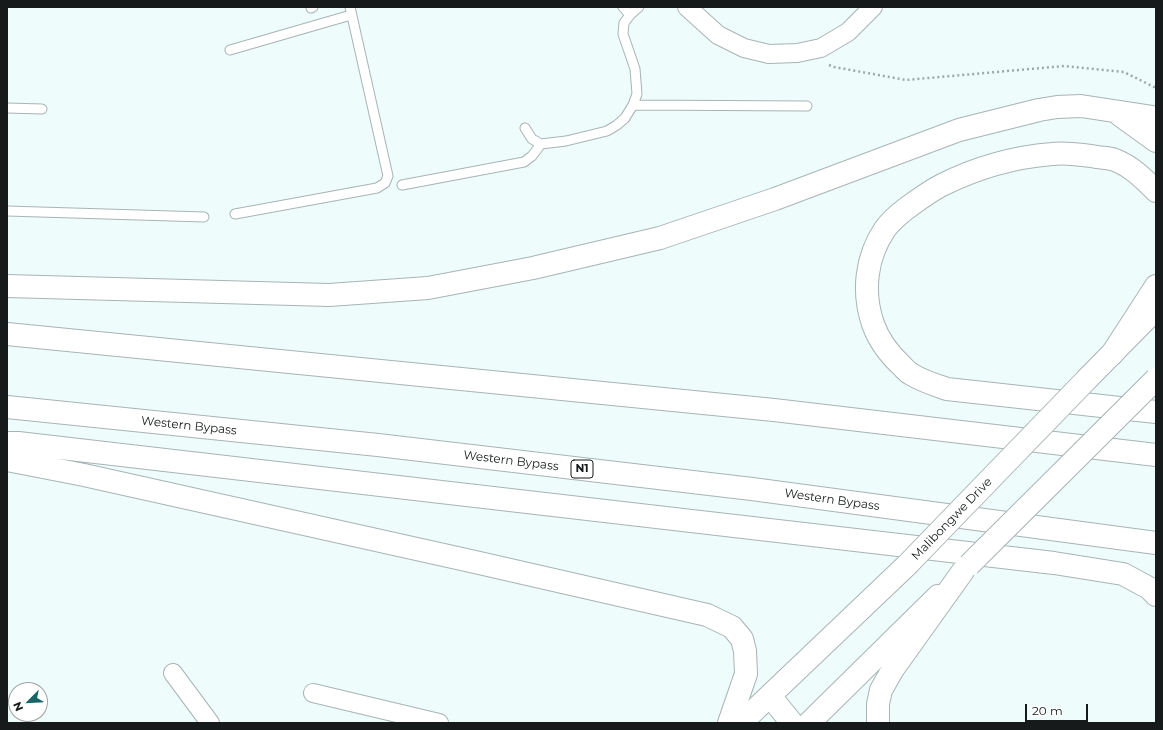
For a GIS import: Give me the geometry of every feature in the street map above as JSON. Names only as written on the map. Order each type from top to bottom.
[{"type":"main road","points":[[7,286],[329,295],[428,288],[533,268],[660,238],[775,199],[959,130],[1017,115],[1057,107],[1081,106],[1153,117],[1156,119]]},
{"type":"main road","points":[[1115,112],[1156,141]]},
{"type":"main road","points":[[1156,191],[1139,174],[1115,160],[1086,155],[1054,154],[1019,159],[979,170],[942,185],[898,215],[886,228],[871,255],[868,268],[867,295],[869,313],[877,335],[891,355],[910,373],[927,382],[947,389],[1156,412]]},
{"type":"main road","points":[[1112,354],[1156,286]]},
{"type":"main road","name":"Malibongwe Drive","points":[[742,723],[907,565],[1156,309]]},
{"type":"main road","points":[[7,334],[774,410],[1156,455]]},
{"type":"main road","points":[[809,723],[1156,379]]},
{"type":"main road","name":"Western Bypass","points":[[7,407],[378,445],[713,484],[1156,542]]},
{"type":"main road","points":[[7,443],[1054,562],[1123,574],[1149,588],[1156,595]]},
{"type":"main road","points":[[7,460],[145,489],[707,614],[732,627],[742,639],[745,651],[746,674],[729,723]]},
{"type":"main road","points":[[878,723],[878,704],[881,690],[893,669],[966,568]]},
{"type":"main road","points":[[770,696],[792,723]]},
{"type":"street","points":[[687,7],[718,35],[744,48],[769,54],[797,53],[820,48],[848,32],[873,7]]},
{"type":"street","points":[[173,673],[210,723]]},
{"type":"street","points":[[313,693],[439,723]]},
{"type":"lane","points":[[623,7],[630,15]]},
{"type":"lane","points":[[525,128],[532,139],[541,144],[566,141],[607,131],[625,118],[633,105],[636,94],[635,69],[623,34],[624,23],[639,7]]},
{"type":"lane","points":[[230,50],[351,11],[388,176],[385,183],[377,188],[235,214]]},
{"type":"lane","points":[[633,105],[807,106]]},
{"type":"lane","points":[[7,108],[42,109]]},
{"type":"lane","points":[[402,185],[524,162],[532,156],[541,144]]},
{"type":"lane","points":[[7,211],[204,217]]},
{"type":"path","points":[[827,64],[834,67],[906,80],[1064,66],[1124,72],[1156,88]]}]
